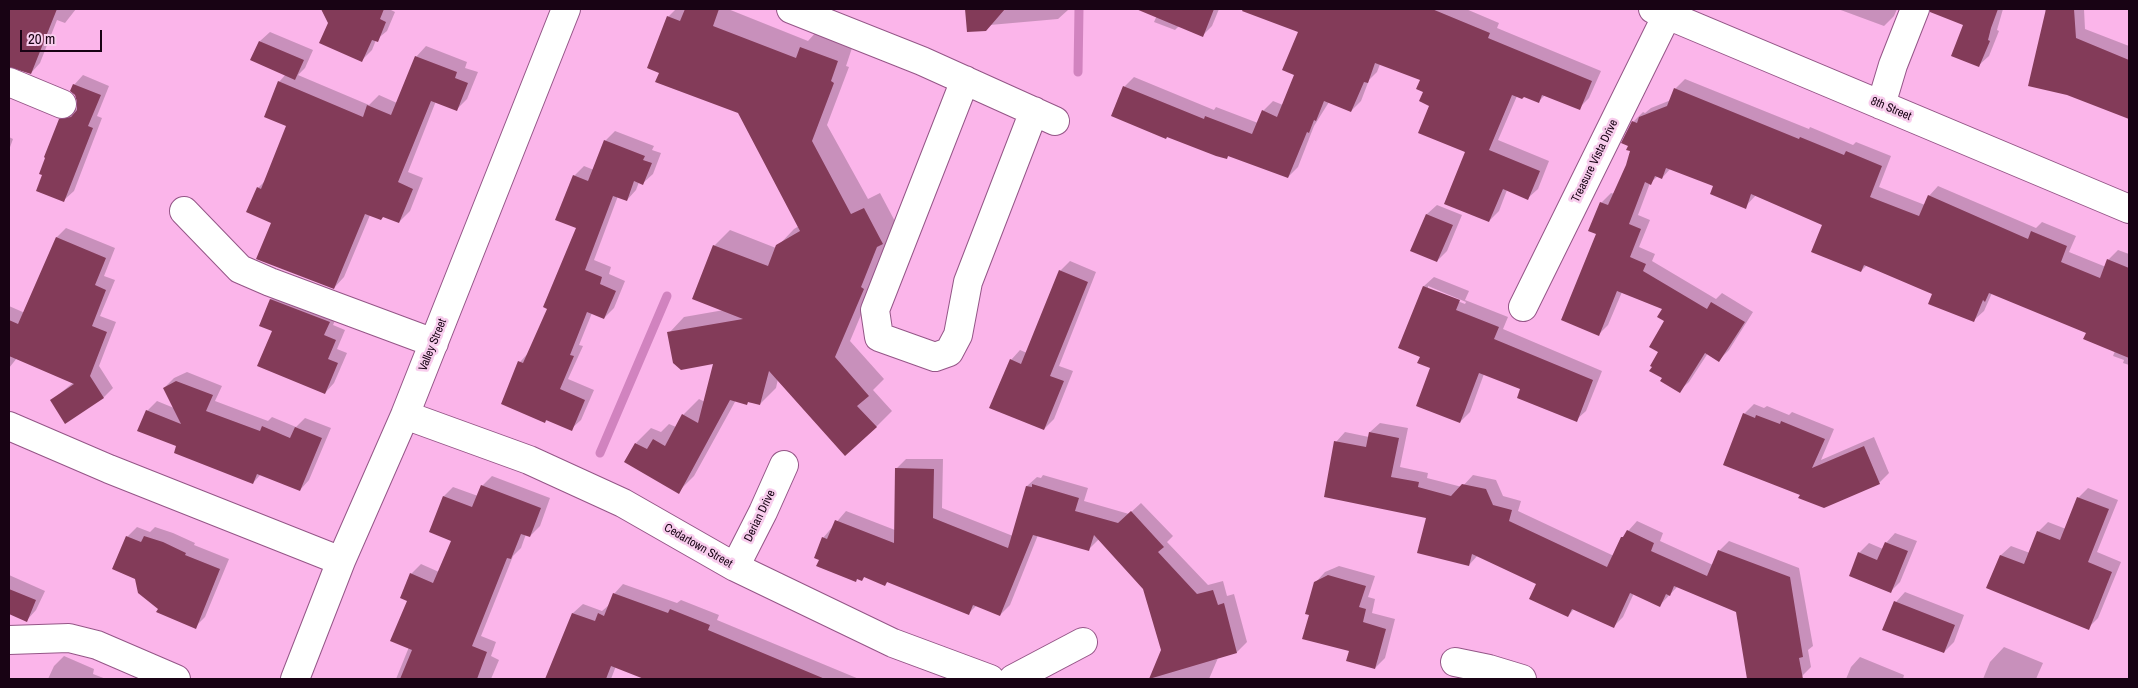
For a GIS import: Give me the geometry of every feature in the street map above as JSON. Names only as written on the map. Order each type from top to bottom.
[{"type":"street","name":"Valley Street","points":[[295,679],[341,561],[405,415],[566,9]]},
{"type":"street","points":[[791,9],[965,80],[1045,116],[968,282],[958,335],[949,352],[935,357],[878,337],[875,310],[965,80]]},
{"type":"street","points":[[1881,105],[1893,65],[1915,9]]},
{"type":"street","name":"8th Street","points":[[1660,12],[2129,209]]},
{"type":"street","name":"Treasure Vista Drive","points":[[1523,307],[1660,12]]},
{"type":"street","points":[[9,82],[62,104]]},
{"type":"street","points":[[184,210],[240,269],[434,343]]},
{"type":"street","name":"Cedartown Street","points":[[405,415],[529,460],[623,503],[735,567],[894,642],[990,679]]},
{"type":"street","points":[[9,426],[109,469],[341,561]]},
{"type":"street","name":"Derian Drive","points":[[735,567],[763,512],[784,464]]},
{"type":"street","points":[[9,640],[69,638],[88,642],[176,679]]},
{"type":"street","points":[[1013,679],[1082,642]]},
{"type":"street","points":[[1455,662],[1489,669],[1522,679]]},
{"type":"building","points":[[9,9],[57,9],[31,74],[9,67]]},
{"type":"building","points":[[321,9],[384,9],[380,19],[386,22],[378,42],[372,40],[362,62],[319,43],[328,23]]},
{"type":"building","points":[[685,9],[719,9],[713,26],[796,58],[800,47],[838,61],[831,81],[834,83],[812,141],[851,214],[864,208],[883,244],[877,247],[861,287],[864,289],[835,357],[869,396],[857,406],[877,427],[845,456],[769,371],[760,405],[748,402],[747,405],[730,400],[679,494],[624,462],[635,443],[647,449],[653,439],[665,446],[682,414],[698,423],[713,364],[681,370],[673,363],[667,332],[743,319],[692,299],[713,245],[768,266],[776,245],[800,231],[738,113],[655,82],[659,73],[647,68],[667,16],[680,21]]},
{"type":"building","points":[[965,9],[1005,9],[986,31],[967,32]]},
{"type":"building","points":[[1136,9],[1214,9],[1203,37]]},
{"type":"building","points":[[1243,9],[1432,9],[1490,33],[1488,38],[1592,81],[1580,110],[1542,95],[1539,103],[1512,95],[1489,150],[1540,171],[1528,200],[1503,189],[1489,222],[1444,204],[1465,152],[1418,133],[1429,106],[1419,101],[1423,92],[1416,89],[1420,80],[1375,63],[1368,83],[1364,82],[1351,112],[1324,101],[1316,121],[1314,120],[1309,133],[1307,132],[1288,178],[1228,156],[1227,159],[1216,156],[1167,137],[1166,139],[1111,116],[1123,86],[1204,119],[1205,116],[1252,134],[1262,110],[1277,117],[1294,75],[1282,70],[1298,32],[1242,11]]},
{"type":"building","points":[[1930,9],[1998,9],[1988,40],[1990,41],[1979,67],[1951,56],[1963,25],[1930,12]]},
{"type":"building","points":[[2046,9],[2074,9],[2076,38],[2129,60],[2129,119],[2067,95],[2028,86]]},
{"type":"building","points":[[259,41],[304,60],[295,80],[250,60]]},
{"type":"building","points":[[415,56],[457,72],[455,78],[468,83],[457,111],[431,101],[398,182],[413,189],[399,223],[383,217],[381,220],[365,214],[334,289],[256,259],[271,223],[246,212],[257,187],[261,189],[286,126],[264,117],[278,81],[363,117],[367,105],[391,115]]},
{"type":"building","points":[[73,84],[101,95],[88,126],[93,128],[64,202],[36,191],[42,175],[39,174],[44,157],[59,119],[71,117],[77,110],[75,95],[70,91]]},
{"type":"building","points":[[1674,88],[1799,139],[1800,137],[1844,155],[1846,151],[1882,166],[1870,197],[1919,216],[1928,195],[2028,239],[2031,231],[2067,246],[2061,262],[2100,278],[2107,259],[2129,268],[2129,358],[2083,339],[2086,333],[1989,293],[1985,302],[1983,300],[1974,322],[1928,304],[1932,294],[1864,265],[1861,272],[1811,252],[1822,225],[1751,194],[1746,209],[1710,194],[1713,186],[1666,168],[1662,179],[1655,176],[1651,185],[1645,182],[1629,224],[1641,229],[1630,257],[1646,264],[1643,271],[1707,309],[1711,302],[1745,322],[1719,362],[1705,353],[1680,393],[1660,381],[1662,378],[1649,371],[1658,352],[1649,347],[1664,321],[1657,317],[1662,309],[1617,291],[1599,336],[1561,320],[1596,234],[1588,231],[1600,202],[1608,205],[1626,165],[1630,151],[1626,150],[1628,146],[1621,143],[1632,121],[1637,123],[1639,117],[1667,106]]},
{"type":"building","points":[[604,140],[645,156],[643,160],[652,163],[643,185],[634,181],[627,201],[613,196],[585,270],[602,277],[600,284],[616,291],[604,319],[587,312],[570,355],[574,356],[560,389],[585,400],[572,431],[546,420],[545,423],[501,404],[518,361],[523,363],[547,309],[543,307],[576,228],[555,220],[573,175],[588,181]]},
{"type":"building","points":[[1426,214],[1453,225],[1437,262],[1410,251]]},
{"type":"building","points":[[56,237],[106,258],[95,285],[106,290],[92,326],[107,332],[90,376],[104,398],[65,424],[50,400],[74,384],[9,356],[9,320],[18,324]]},
{"type":"building","points":[[1059,270],[1088,282],[1050,376],[1064,381],[1044,430],[989,408],[1010,359],[1021,364]]},
{"type":"building","points":[[1423,286],[1460,300],[1456,310],[1499,327],[1494,339],[1593,380],[1577,422],[1517,398],[1520,389],[1479,373],[1460,423],[1416,406],[1430,368],[1417,363],[1420,357],[1398,348]]},
{"type":"building","points":[[270,299],[330,322],[324,335],[336,340],[328,359],[338,363],[325,394],[257,366],[272,331],[259,326]]},
{"type":"building","points":[[176,381],[213,395],[206,411],[260,431],[262,426],[290,438],[295,427],[322,438],[300,491],[257,474],[253,484],[174,453],[176,446],[137,431],[146,410],[181,424],[163,388]]},
{"type":"building","points":[[1743,413],[1755,418],[1756,415],[1780,424],[1781,421],[1825,439],[1812,468],[1864,446],[1880,484],[1824,508],[1798,498],[1800,495],[1723,465]]},
{"type":"building","points":[[1369,432],[1399,438],[1391,477],[1419,482],[1418,487],[1451,496],[1462,484],[1486,489],[1493,505],[1512,510],[1509,521],[1607,567],[1621,537],[1623,537],[1627,530],[1654,543],[1651,551],[1707,576],[1718,550],[1790,577],[1803,657],[1799,658],[1803,679],[1747,679],[1736,612],[1674,586],[1670,596],[1666,594],[1660,607],[1630,593],[1614,628],[1572,609],[1568,617],[1529,599],[1536,584],[1472,554],[1469,566],[1417,553],[1426,518],[1324,497],[1334,441],[1366,447]]},
{"type":"building","points":[[895,468],[934,469],[933,518],[1008,548],[1026,486],[1032,487],[1032,484],[1079,498],[1075,511],[1118,523],[1131,511],[1164,547],[1158,552],[1197,594],[1213,590],[1218,605],[1224,603],[1237,653],[1149,679],[1161,650],[1143,589],[1094,535],[1089,551],[1033,535],[1000,616],[973,605],[969,615],[887,582],[885,586],[864,577],[862,581],[857,579],[856,582],[816,566],[819,560],[814,558],[822,537],[827,539],[835,520],[894,543]]},
{"type":"building","points":[[481,485],[541,508],[530,537],[521,534],[511,559],[507,558],[472,646],[487,652],[477,679],[400,679],[412,650],[390,641],[407,601],[400,598],[410,573],[433,583],[451,541],[429,532],[443,496],[472,507]]},
{"type":"building","points":[[2077,497],[2109,509],[2088,562],[2112,572],[2089,630],[1986,588],[2000,555],[2024,564],[2037,531],[2060,540]]},
{"type":"building","points":[[126,536],[141,542],[144,536],[163,542],[186,553],[185,555],[220,569],[196,629],[156,612],[158,609],[138,593],[135,579],[112,569]]},
{"type":"building","points":[[1885,542],[1908,551],[1891,593],[1849,576],[1858,552],[1877,560]]},
{"type":"building","points":[[1328,575],[1366,586],[1359,607],[1366,609],[1363,622],[1386,629],[1375,669],[1346,661],[1349,651],[1302,639],[1309,615],[1305,614],[1314,582]]},
{"type":"building","points":[[9,589],[36,600],[27,622],[9,614]]},
{"type":"building","points":[[613,593],[668,613],[670,609],[710,625],[708,630],[825,679],[644,679],[611,666],[606,679],[545,679],[572,613],[595,621],[598,613],[604,616]]},
{"type":"building","points":[[1894,601],[1955,625],[1944,653],[1882,630]]},
{"type":"waterway","points":[[1078,72],[1079,9]]},
{"type":"waterway","points":[[600,453],[667,296]]}]
